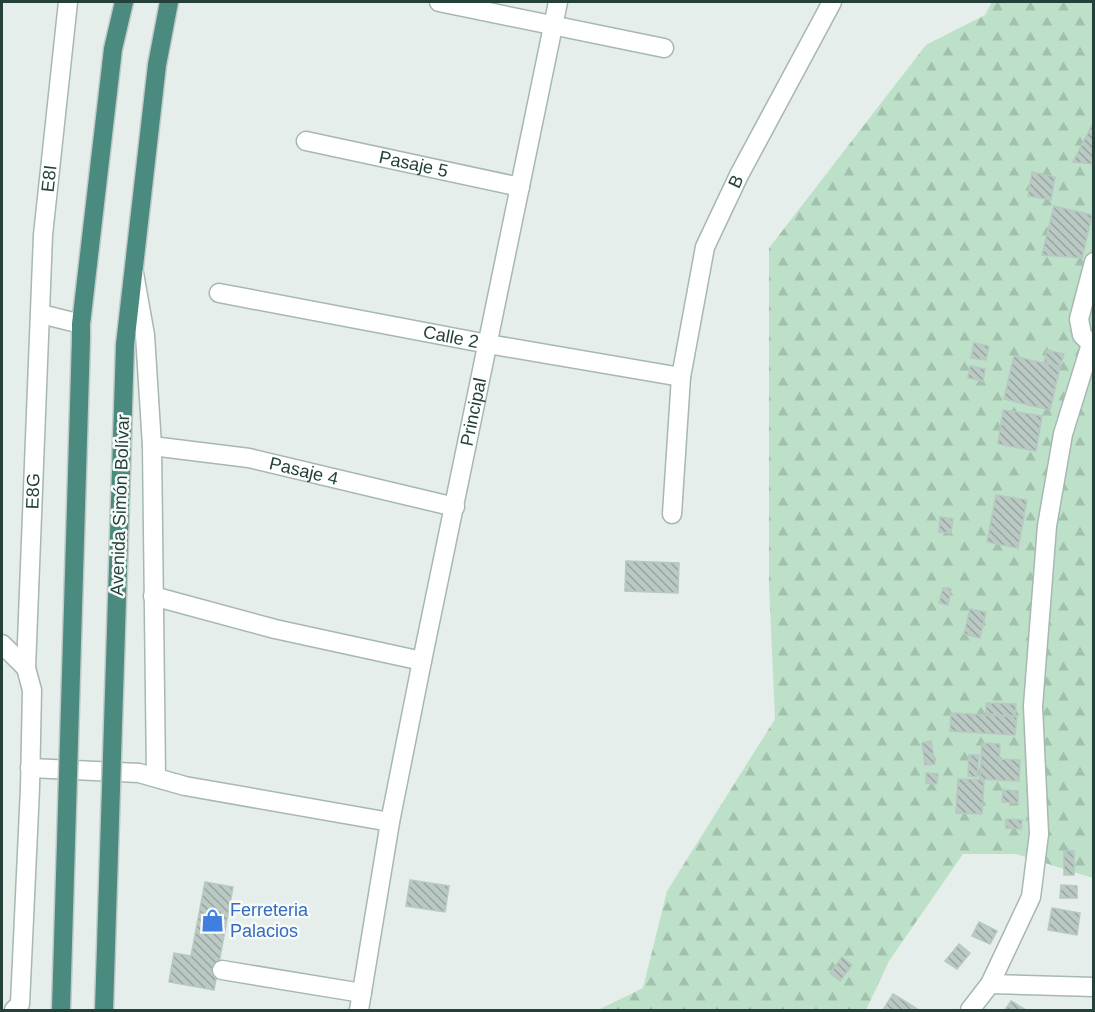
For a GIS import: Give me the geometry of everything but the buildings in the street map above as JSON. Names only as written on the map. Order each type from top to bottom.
[{"type":"highway","points":[[61,1011],[81,332],[113,49],[124,2]]},
{"type":"highway","name":"Avenida Simón Bolívar","points":[[104,1011],[125,345],[157,65],[170,2]]},
{"type":"street","name":"E8I","points":[[41,314],[43,235],[68,2]]},
{"type":"street","points":[[439,2],[664,48]]},
{"type":"street","name":"Principal","points":[[361,1002],[390,822],[558,2]]},
{"type":"street","name":"B","points":[[681,377],[705,247],[739,175],[832,2]]},
{"type":"street","name":"Pasaje 5","points":[[306,141],[520,187]]},
{"type":"street","points":[[970,1011],[990,984],[1030,897],[1039,834],[1033,706],[1047,526],[1063,434],[1092,344],[1082,335],[1079,319],[1094,262]]},
{"type":"street","points":[[134,269],[145,335],[152,446],[156,777]]},
{"type":"street","name":"Calle 2","points":[[219,293],[488,344],[681,377]]},
{"type":"street","points":[[41,314],[81,332]]},
{"type":"street","name":"E8G","points":[[18,1008],[30,768],[32,690],[26,668],[41,314]]},
{"type":"street","points":[[672,514],[681,377]]},
{"type":"street","name":"Pasaje 4","points":[[152,446],[249,458],[455,507]]},
{"type":"street","points":[[153,596],[275,629],[422,661]]},
{"type":"street","points":[[2,644],[26,668]]},
{"type":"street","points":[[30,768],[128,771],[185,786],[390,822]]},
{"type":"street","points":[[222,970],[361,1002]]},
{"type":"street","points":[[990,984],[1094,987]]},
{"type":"green space","points":[[992,2],[1093,2],[1093,878],[1016,854],[963,854],[889,961],[866,1010],[598,1010],[643,988],[667,891],[775,719],[769,584],[769,248],[926,45],[985,15]]},
{"type":"place","name":"Ferreteria Palacios","points":[[212,920]]}]
